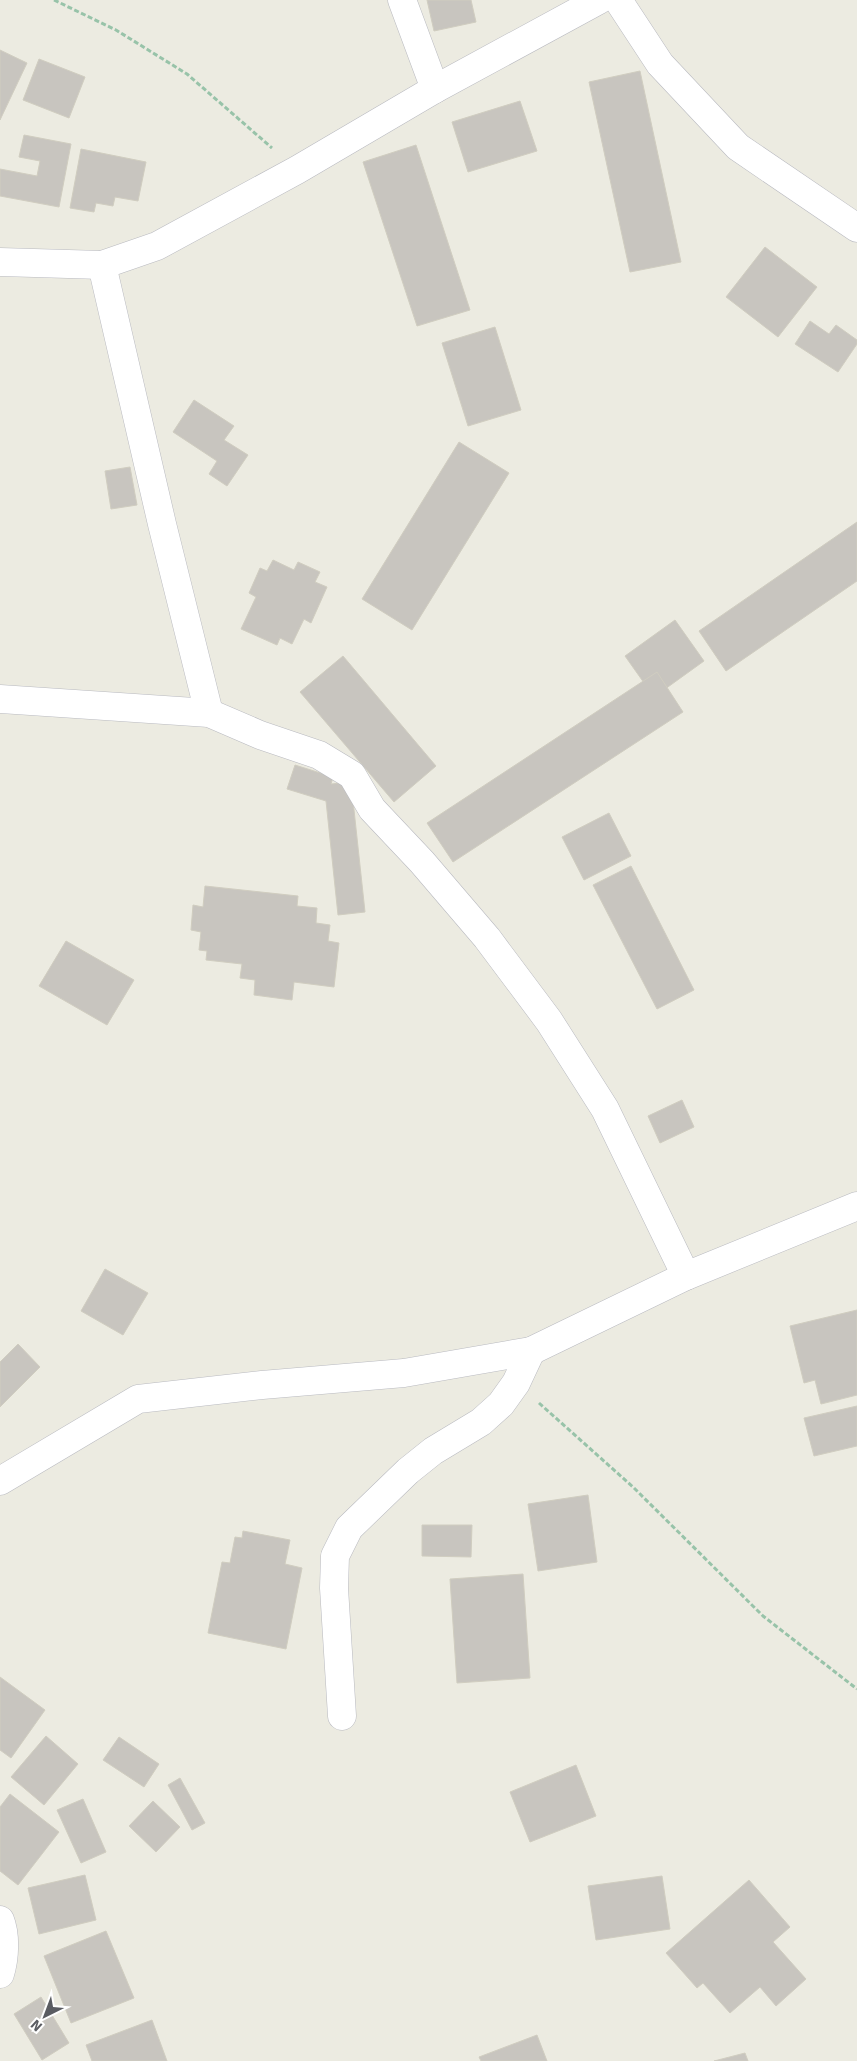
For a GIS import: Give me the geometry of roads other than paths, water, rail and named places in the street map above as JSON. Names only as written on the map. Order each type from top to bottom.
[{"type":"street","points":[[402,0],[435,89]]},
{"type":"street","points":[[0,262],[102,265],[157,246],[297,170],[435,89],[599,0]]},
{"type":"street","points":[[618,0],[660,64],[738,147],[857,228]]},
{"type":"street","points":[[102,265],[162,524],[210,712]]},
{"type":"street","points":[[0,699],[210,712],[260,735],[319,755],[352,775],[372,809],[422,862],[487,938],[549,1020],[606,1109],[686,1276]]},
{"type":"street","points":[[0,1482],[138,1399],[262,1385],[404,1373],[531,1351],[686,1276],[857,1206]]},
{"type":"street","points":[[342,1716],[334,1588],[334,1556],[349,1528],[408,1471],[433,1451],[481,1422],[501,1404],[516,1383],[531,1351]]},
{"type":"street","points":[[0,1920],[4,1929],[0,1974]]}]
